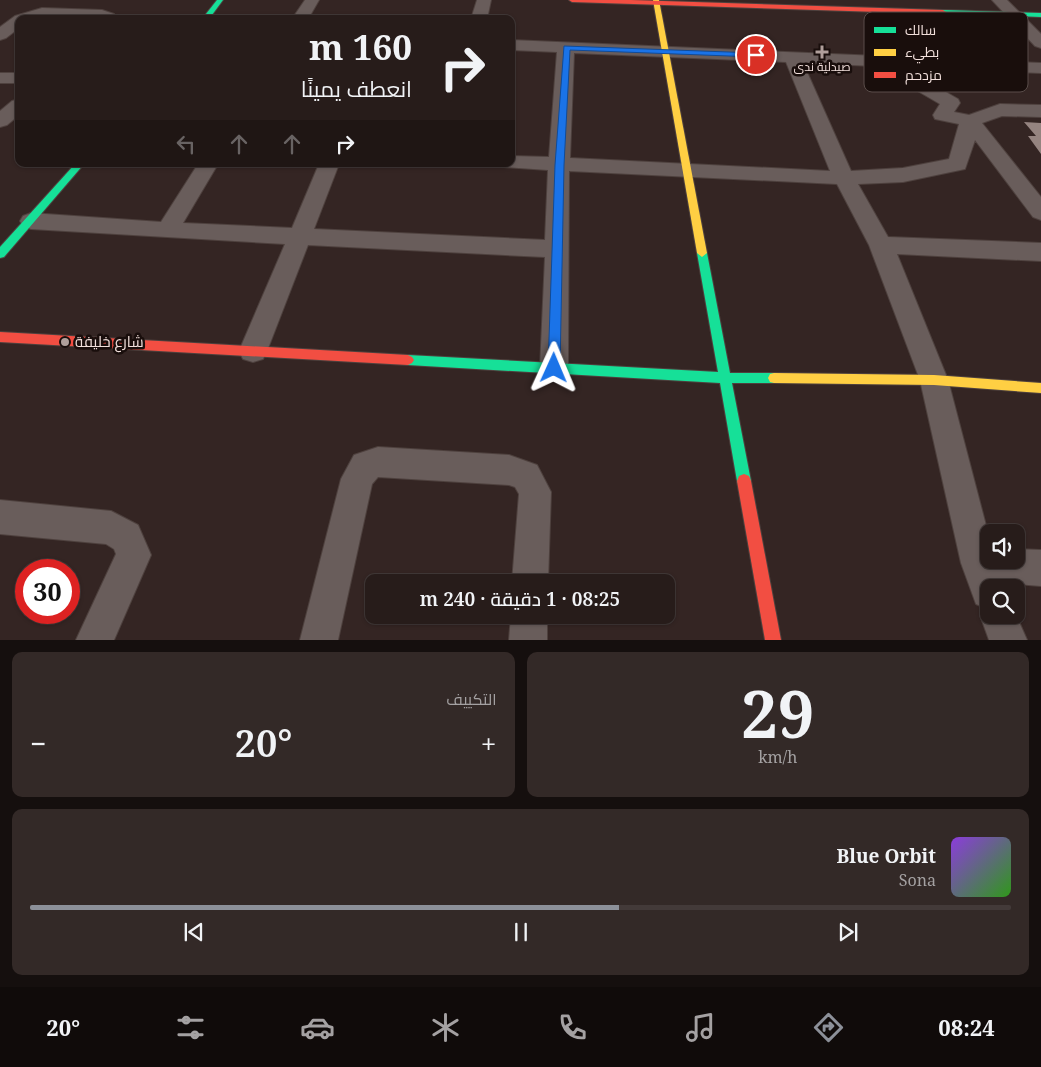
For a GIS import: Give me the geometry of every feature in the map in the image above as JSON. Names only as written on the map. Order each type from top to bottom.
[{"type":"street","points":[[207,15],[220,0]]},
{"type":"street","points":[[303,15],[312,0]]},
{"type":"street","points":[[480,15],[484,0]]},
{"type":"street","points":[[572,0],[839,5],[962,12]]},
{"type":"street","points":[[998,0],[1011,12]]},
{"type":"street","points":[[656,1],[773,640]]},
{"type":"street","points":[[35,15],[42,13],[102,15]]},
{"type":"street","points":[[1028,15],[1041,15]]},
{"type":"street","points":[[0,34],[15,23]]},
{"type":"street","points":[[1028,30],[1041,43]]},
{"type":"street","points":[[515,45],[864,60]]},
{"type":"street","points":[[554,368],[559,165],[566,47]]},
{"type":"street","points":[[792,57],[844,178],[882,245],[934,380],[983,577],[1041,568]]},
{"type":"street","points":[[1028,67],[1041,68]]},
{"type":"street","points":[[0,78],[15,78]]},
{"type":"street","points":[[932,92],[951,103],[942,115],[970,121],[1000,110],[1041,112]]},
{"type":"street","points":[[0,121],[15,108]]},
{"type":"street","points":[[515,162],[686,172],[844,178],[903,175],[958,164],[970,121]]},
{"type":"street","points":[[970,121],[1041,212]]},
{"type":"street","points":[[0,254],[77,167]]},
{"type":"street","points":[[166,230],[206,167]]},
{"type":"street","points":[[253,351],[327,167]]},
{"type":"street","points":[[31,221],[166,230],[557,249]]},
{"type":"street","points":[[882,245],[1041,252]]},
{"type":"street","points":[[0,337],[724,378],[934,380],[1041,388]]},
{"type":"street","points":[[318,640],[357,479],[365,466],[378,462],[509,470],[526,476],[535,492],[530,574]]},
{"type":"street","points":[[0,517],[111,528],[126,537],[134,555],[95,640]]},
{"type":"street","points":[[528,640],[529,624]]},
{"type":"street","points":[[1002,624],[1008,640]]},
{"type":"building","points":[[1024,122],[1041,123],[1041,154],[1028,136],[1036,136]]},
{"type":"traffic: fast","points":[[208,15],[220,0]]},
{"type":"traffic: fast","points":[[1028,15],[1041,15]]},
{"type":"traffic: fast","points":[[0,254],[77,167]]},
{"type":"traffic: fast","points":[[702,253],[744,481]]},
{"type":"traffic: fast","points":[[408,360],[724,378],[774,378]]},
{"type":"traffic: slow","points":[[656,0],[702,253]]},
{"type":"traffic: slow","points":[[774,378],[934,380],[1041,388]]},
{"type":"traffic: jam","points":[[572,0],[943,12]]},
{"type":"traffic: jam","points":[[0,337],[408,360]]},
{"type":"traffic: jam","points":[[744,481],[773,640]]},
{"type":"place","name":"صيدلية ندى","points":[[822,52]]},
{"type":"place","name":"شارع خليفة","points":[[65,342]]},
{"type":"route","points":[[554,368],[559,165],[566,47],[756,55]]}]
